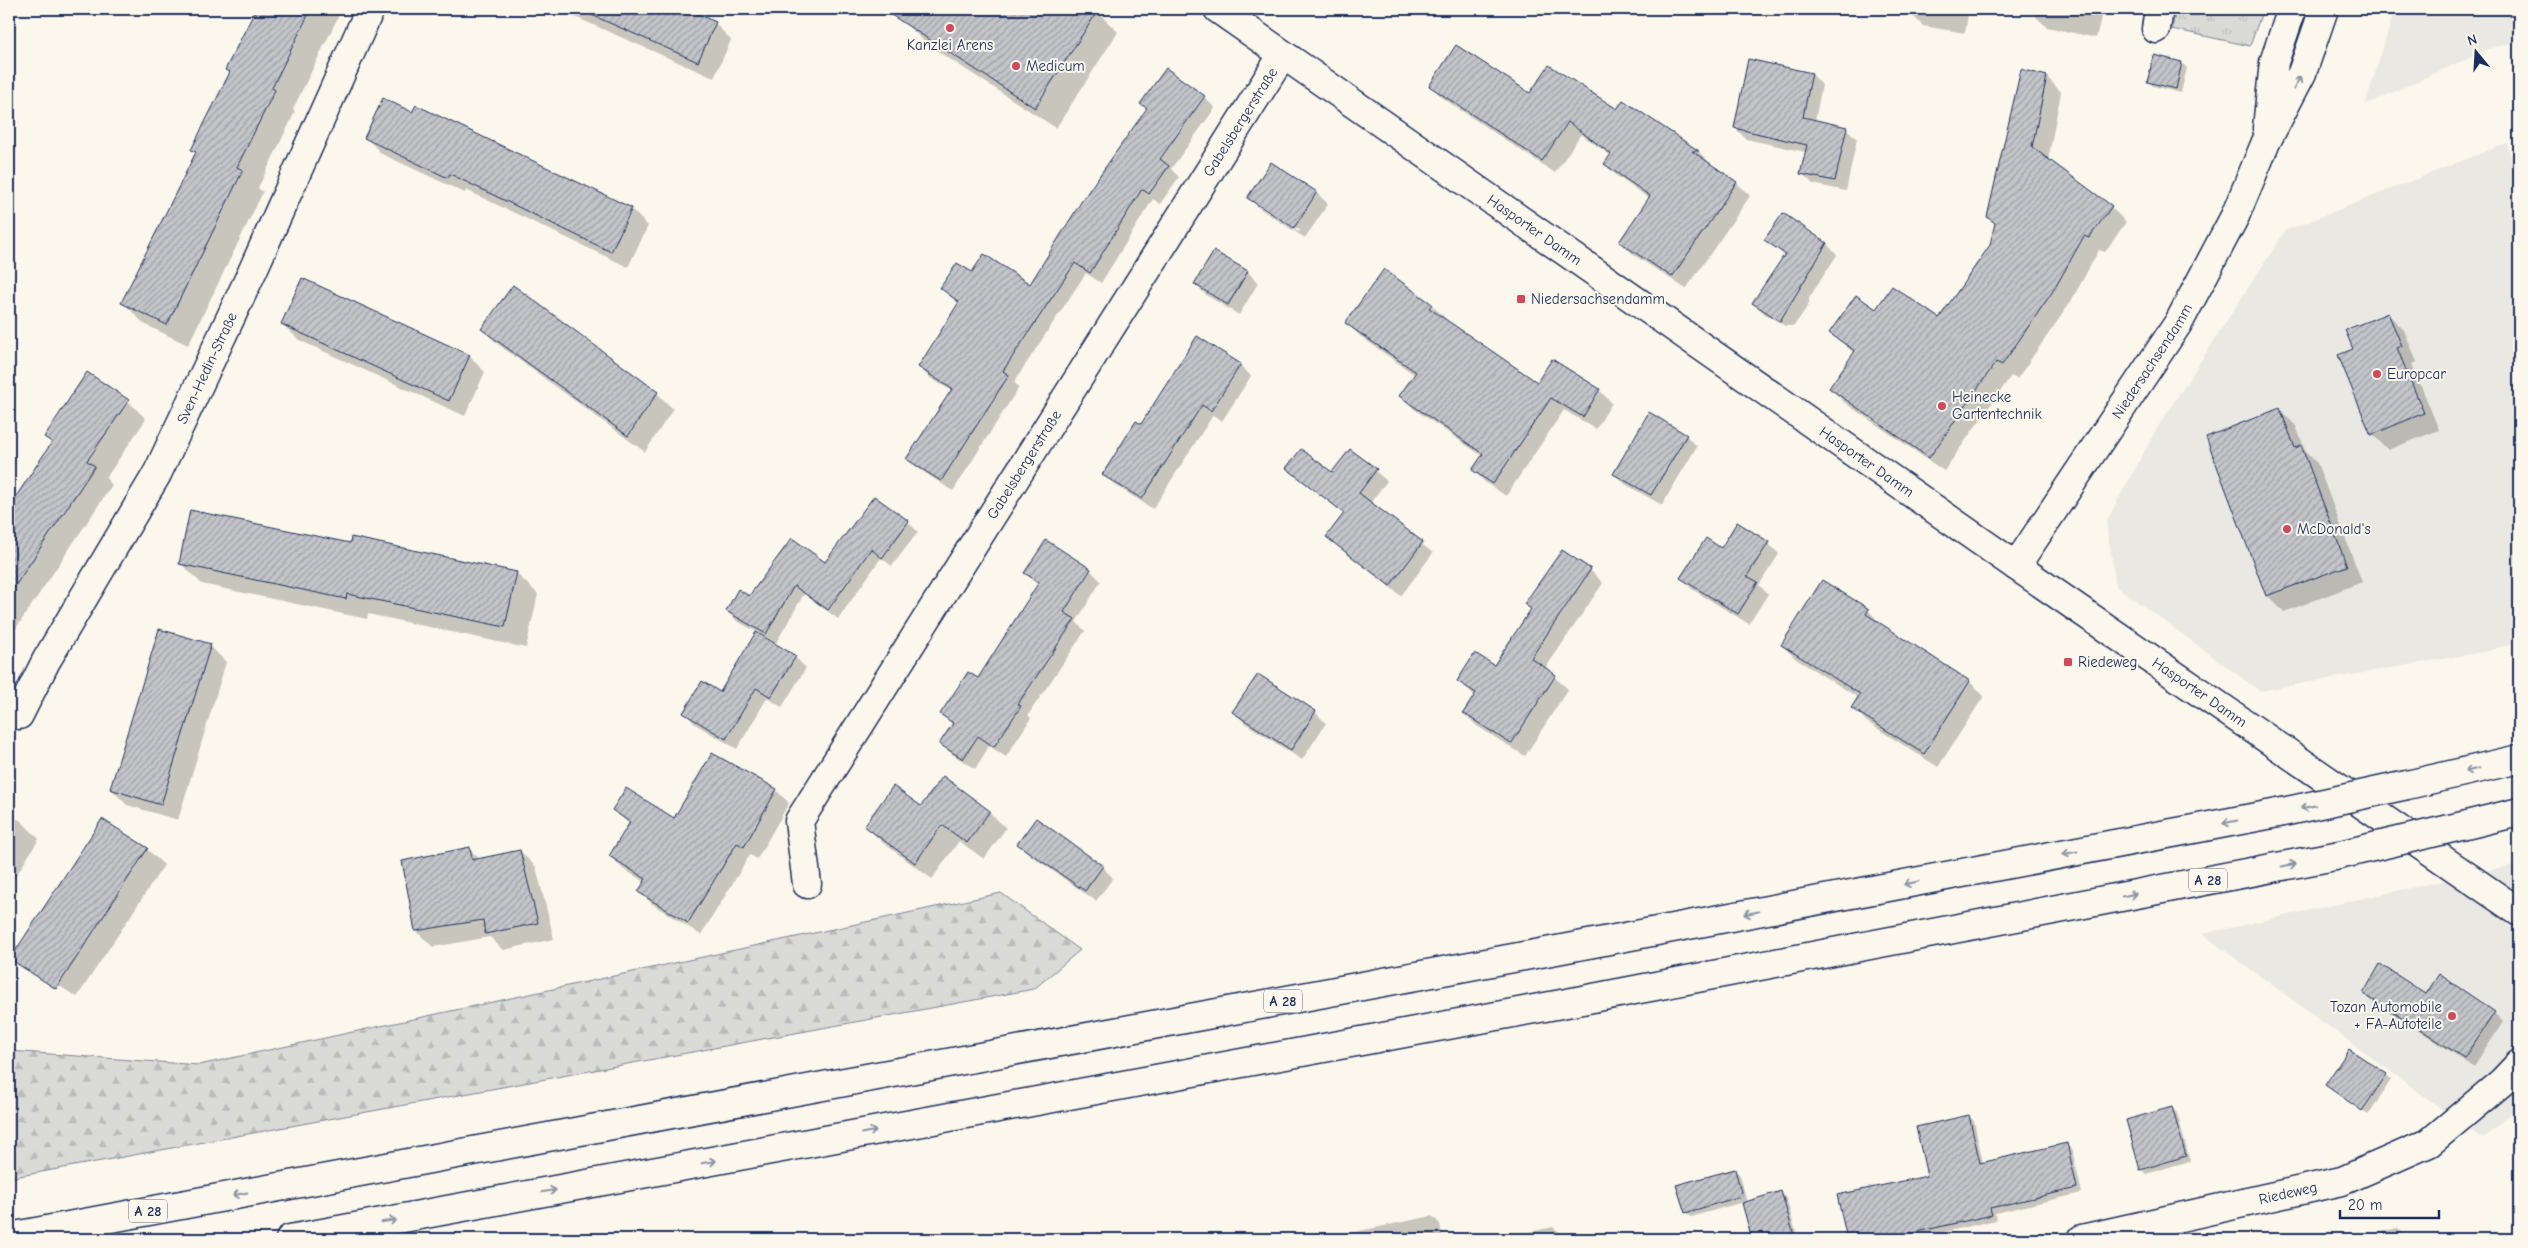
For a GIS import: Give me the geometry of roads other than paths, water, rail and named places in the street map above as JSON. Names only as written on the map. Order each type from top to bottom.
[{"type":"main road","name":"Sven-Hedin-Straße","points":[[19,715],[46,661],[157,474],[257,261],[370,9]]},
{"type":"main road","name":"Hasporter Damm","points":[[1218,9],[1282,56],[1595,271],[2016,566],[2519,912]]},
{"type":"main road","name":"Niedersachsendamm","points":[[2266,142],[2274,62],[2292,9]]},
{"type":"main road","name":"Niedersachsendamm","points":[[2016,566],[2180,322],[2236,216],[2266,142],[2302,73],[2324,9]]},
{"type":"main road","name":"Gabelsbergerstraße","points":[[807,884],[800,821],[1282,56]]},
{"type":"main road","name":"A 28","points":[[9,1237],[1542,953],[2278,813],[2519,759]]},
{"type":"main road","name":"A 28","points":[[290,1239],[1572,1002],[2335,856],[2519,812]]},
{"type":"main road","name":"Riedeweg","points":[[2082,1239],[2342,1181],[2429,1143],[2502,1082],[2519,1064]]},
{"type":"place","name":"Kanzlei Arens","points":[[950,28]]},
{"type":"place","name":"Medicum","points":[[1016,66]]},
{"type":"place","name":"Niedersachsendamm","points":[[1521,299]]},
{"type":"place","name":"Europcar","points":[[2377,374]]},
{"type":"place","name":"Heinecke Gartentechnik","points":[[1942,406]]},
{"type":"place","name":"McDonald's","points":[[2287,529]]},
{"type":"place","name":"Riedeweg","points":[[2068,662]]},
{"type":"place","name":"Tozan Automobile + FA-Autoteile","points":[[2452,1016]]}]
